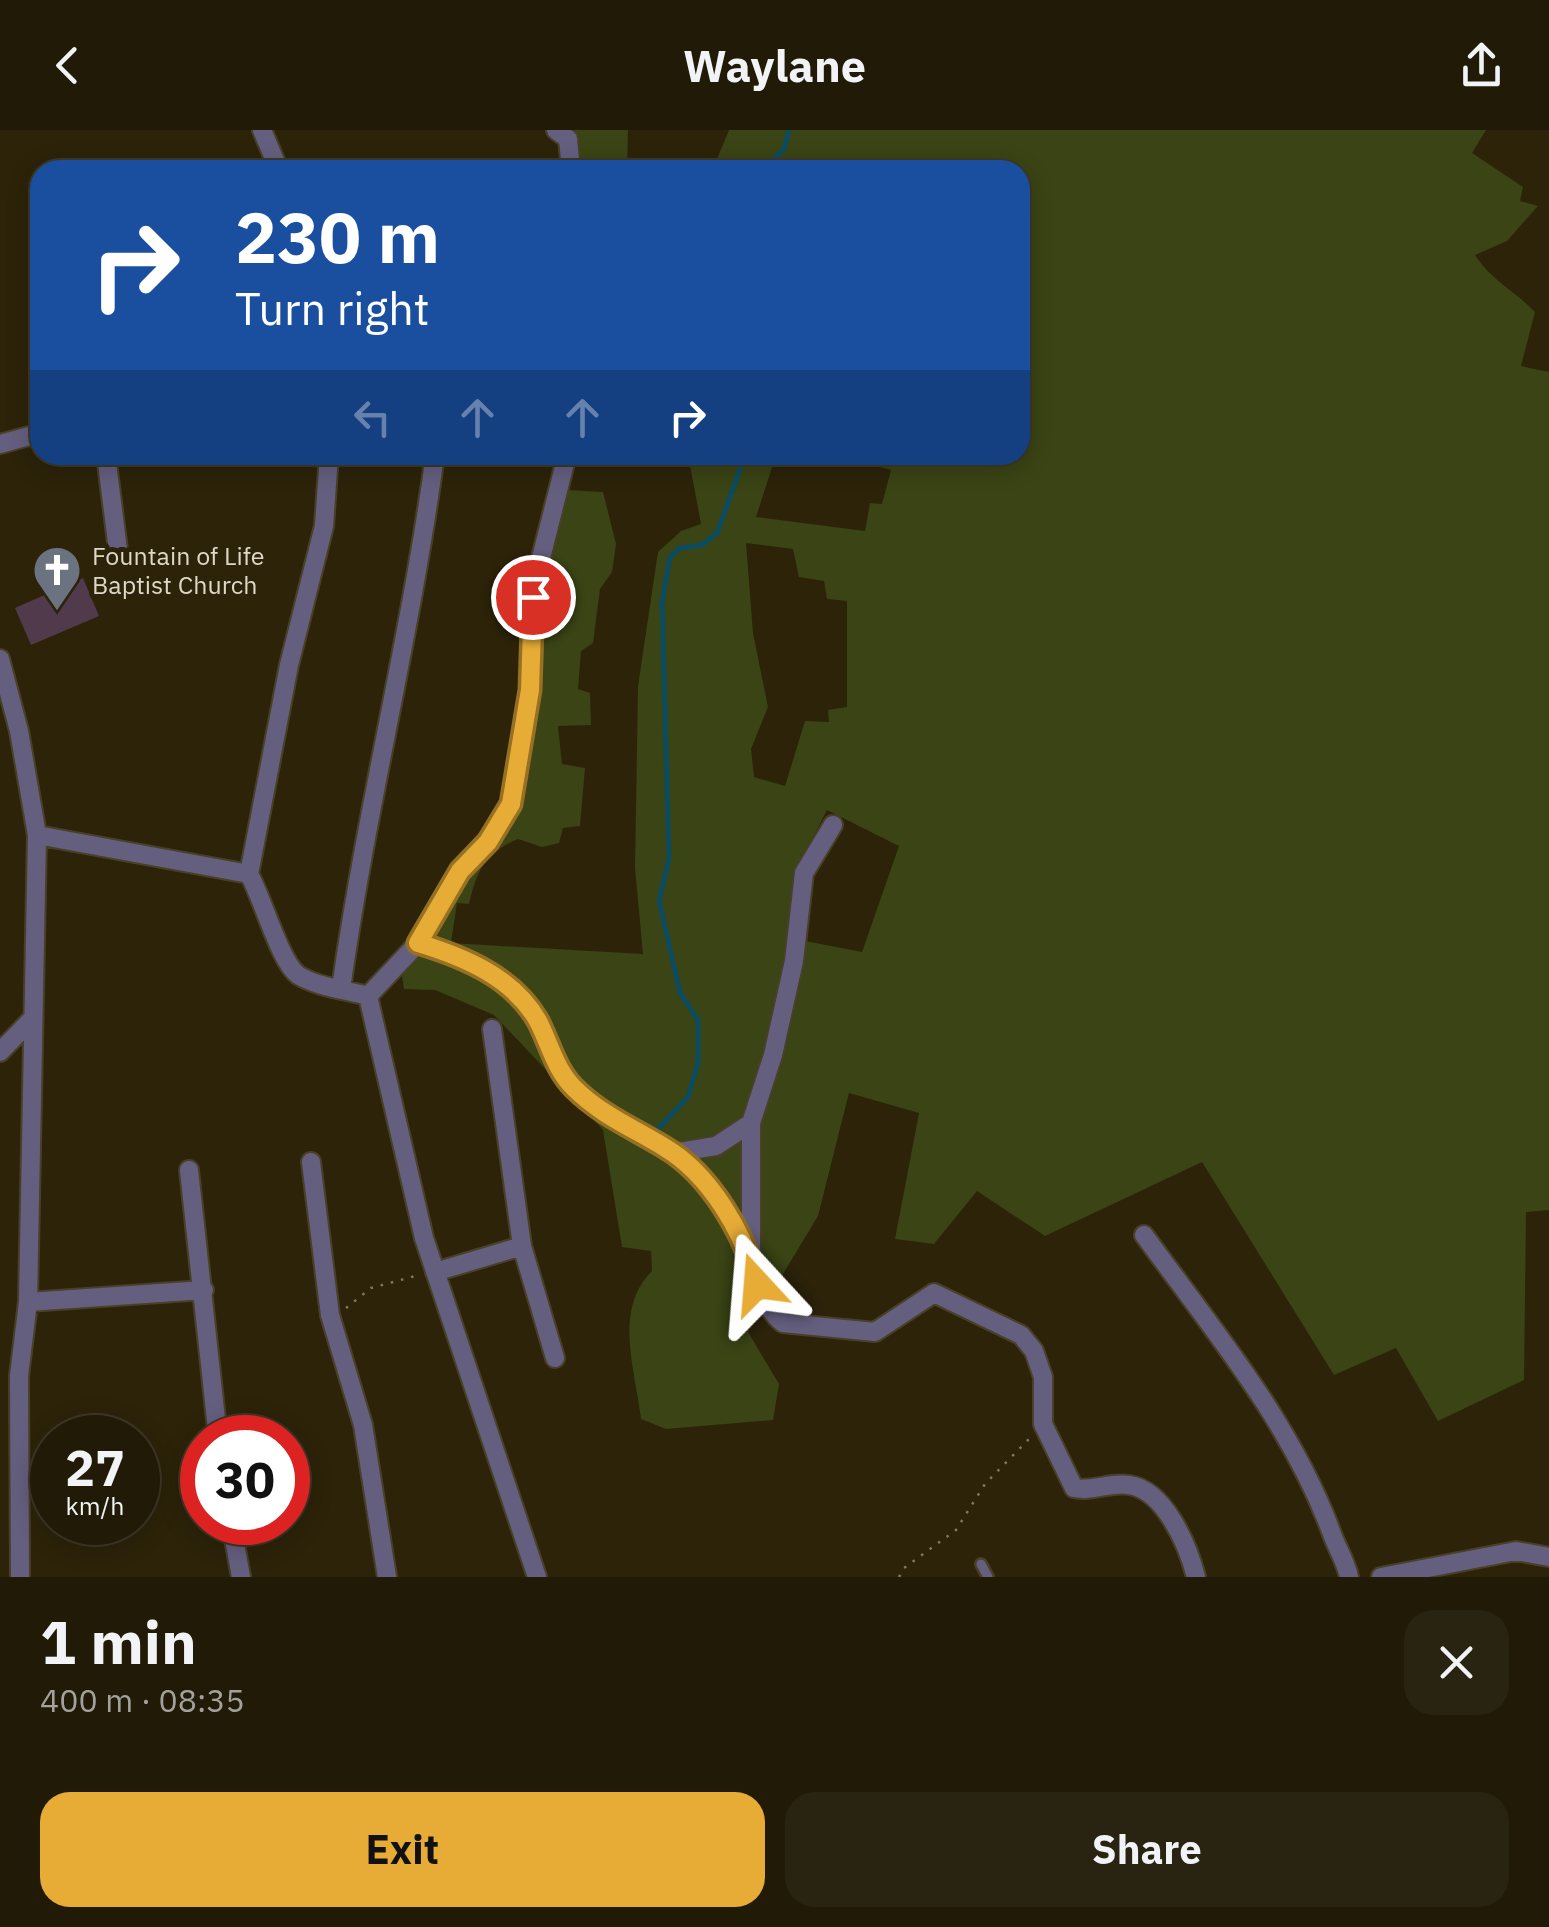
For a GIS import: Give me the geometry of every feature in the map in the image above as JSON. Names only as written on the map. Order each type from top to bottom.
[{"type":"street","points":[[262,130],[275,160]]},
{"type":"street","points":[[556,130],[568,139],[571,160]]},
{"type":"street","points":[[0,444],[30,436]]},
{"type":"street","points":[[107,465],[118,550]]},
{"type":"street","points":[[329,465],[324,526],[289,665],[249,874],[273,922],[280,950],[293,971],[368,996]]},
{"type":"street","points":[[341,989],[361,849],[426,522],[434,465]]},
{"type":"street","points":[[368,996],[418,943],[460,871],[488,842],[511,804],[530,690],[536,578],[564,465]]},
{"type":"street","points":[[0,659],[19,731],[36,835],[28,1302],[19,1376],[20,1577]]},
{"type":"street","points":[[751,1257],[751,1123],[773,1055],[794,961],[804,873],[833,825]]},
{"type":"street","points":[[36,835],[249,874]]},
{"type":"street","points":[[418,943],[474,963],[510,988],[538,1022],[558,1067],[572,1086],[617,1123],[673,1153],[727,1214],[751,1257],[766,1302],[784,1323],[875,1332],[934,1293],[1021,1335],[1034,1351],[1043,1376],[1044,1424],[1074,1488],[1132,1485],[1152,1496],[1187,1548],[1196,1577]]},
{"type":"street","points":[[368,996],[408,1179],[435,1272],[537,1577]]},
{"type":"street","points":[[0,1052],[32,1020]]},
{"type":"street","points":[[492,1029],[522,1246],[555,1358]]},
{"type":"street","points":[[673,1153],[716,1146],[751,1123]]},
{"type":"street","points":[[311,1162],[330,1315],[363,1425],[386,1577]]},
{"type":"street","points":[[189,1170],[216,1415]]},
{"type":"street","points":[[1144,1235],[1259,1391],[1322,1506],[1348,1577]]},
{"type":"street","points":[[435,1272],[522,1246]]},
{"type":"street","points":[[28,1302],[204,1290]]},
{"type":"street","points":[[0,1379],[19,1376]]},
{"type":"street","points":[[236,1545],[241,1577]]},
{"type":"street","points":[[1381,1577],[1516,1550],[1549,1557]]},
{"type":"lane","points":[[982,1564],[988,1577]]},
{"type":"path","points":[[330,1315],[342,1312],[370,1288],[435,1272]]},
{"type":"path","points":[[899,1577],[904,1568],[956,1530],[986,1484],[1044,1424]]},
{"type":"green space","points":[[571,130],[628,130],[627,160],[577,160]]},
{"type":"green space","points":[[729,130],[1486,130],[1472,153],[1523,187],[1520,201],[1538,206],[1507,241],[1475,255],[1535,312],[1521,366],[1549,372],[1549,1210],[1526,1212],[1524,1380],[1438,1421],[1396,1348],[1334,1375],[1202,1162],[1045,1236],[977,1191],[934,1244],[895,1239],[919,1113],[849,1093],[818,1216],[748,1332],[779,1384],[773,1420],[666,1429],[641,1419],[630,1322],[640,1286],[652,1271],[651,1251],[622,1247],[603,1130],[494,1015],[435,990],[404,989],[402,976],[438,927],[468,873],[517,810],[543,659],[541,581],[570,465],[568,490],[603,492],[616,544],[612,572],[600,589],[593,643],[581,651],[578,689],[590,693],[591,725],[558,726],[562,764],[585,768],[580,826],[563,828],[559,843],[542,847],[518,839],[490,857],[479,872],[469,904],[457,903],[451,943],[643,954],[635,868],[638,686],[658,552],[681,531],[701,524],[690,465],[773,465],[756,517],[865,531],[870,503],[882,504],[891,470],[874,465],[1030,465],[1030,160],[712,160],[717,159]],"holes":[[[746,543],[793,549],[799,577],[824,581],[827,599],[847,601],[847,707],[828,710],[829,722],[805,721],[785,786],[754,777],[751,749],[768,707],[753,633]],[[827,810],[899,846],[862,952],[790,938],[794,875]]]},
{"type":"building","name":"Fountain of Life Baptist Church","points":[[83,578],[99,616],[31,645],[15,608]]},
{"type":"waterway","points":[[772,160],[784,149],[789,130]]},
{"type":"waterway","points":[[657,1130],[688,1097],[698,1063],[698,1020],[680,993],[659,900],[669,859],[662,602],[670,557],[680,548],[702,545],[717,533],[741,465]]},
{"type":"place","name":"Fountain of Life Baptist Church","points":[[57,612]]},
{"type":"route","points":[[533,597],[530,690],[511,804],[488,842],[460,871],[418,943],[453,953],[493,974],[527,1005],[558,1067],[572,1086],[617,1123],[680,1158],[737,1230],[751,1257],[757,1284]]}]
